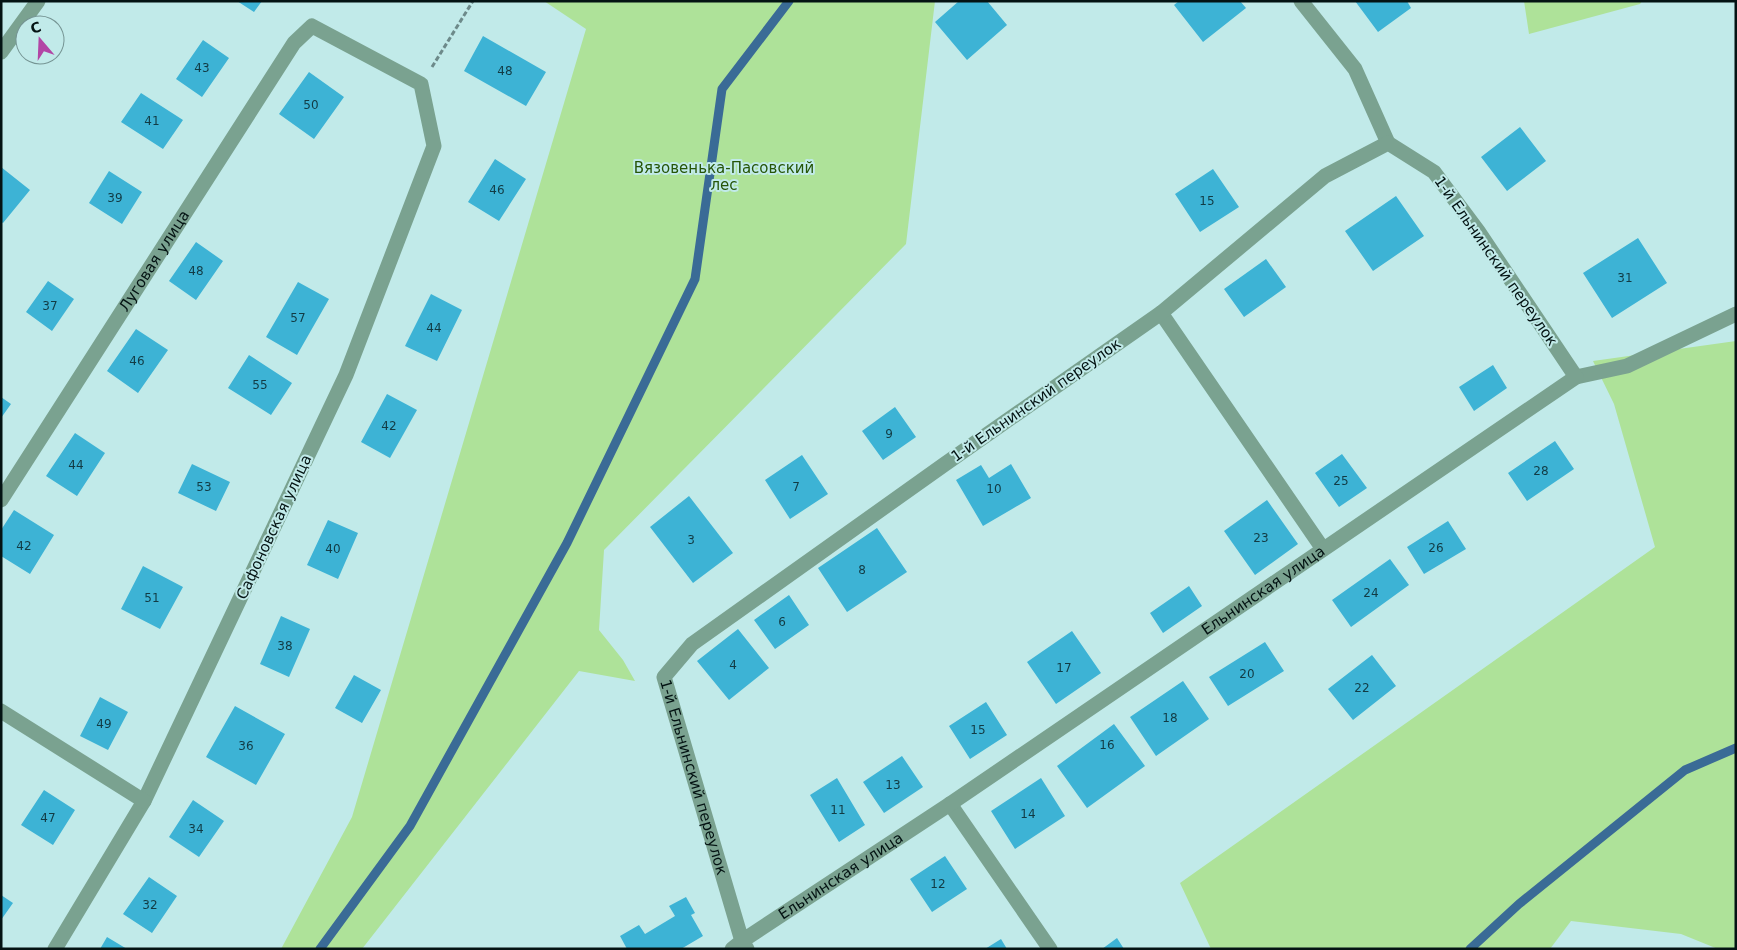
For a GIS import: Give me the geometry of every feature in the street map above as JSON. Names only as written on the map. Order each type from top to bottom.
[{"type":"street","points":[[1,52],[38,1]]},
{"type":"street","points":[[1301,1],[1355,69],[1388,143]]},
{"type":"street","name":"Луговая улица","points":[[1,500],[294,44],[312,26],[421,84]]},
{"type":"street","name":"Сафоновская улица","points":[[55,949],[144,801],[346,375],[434,146],[421,84]]},
{"type":"street","name":"1-й Ельнинский переулок","points":[[741,946],[664,677],[692,644],[937,469],[1161,313],[1325,176],[1388,143],[1434,172],[1478,231],[1576,377]]},
{"type":"street","points":[[1161,313],[1323,549]]},
{"type":"street","points":[[1576,377],[1627,366],[1736,314]]},
{"type":"street","name":"Ельнинская улица","points":[[741,946],[1576,377]]},
{"type":"street","points":[[1,711],[144,801]]},
{"type":"street","points":[[950,804],[1050,949]]},
{"type":"path","points":[[421,84],[473,1]]},
{"type":"green space","name":"Вязовенька-Пасовский лес","points":[[544,1],[935,1],[906,244],[604,550],[599,630],[623,660],[635,681],[579,671],[362,949],[281,949],[352,817],[586,29]]},
{"type":"green space","points":[[1524,1],[1642,1],[1640,4],[1529,34]]},
{"type":"green space","points":[[1736,341],[1736,949],[1718,949],[1681,934],[1571,921],[1550,949],[1211,949],[1180,883],[1655,547],[1614,404],[1593,361]]},
{"type":"building","points":[[237,1],[262,1],[254,12]]},
{"type":"building","points":[[959,1],[987,1],[1007,25],[967,60],[935,22]]},
{"type":"building","points":[[1179,1],[1240,1],[1246,8],[1203,42],[1174,5]]},
{"type":"building","points":[[1355,1],[1407,1],[1411,8],[1378,32]]},
{"type":"building","points":[[483,36],[546,72],[526,106],[464,71]]},
{"type":"building","points":[[203,40],[229,58],[202,97],[176,79]]},
{"type":"building","points":[[309,72],[344,97],[314,139],[279,114]]},
{"type":"building","points":[[141,93],[183,120],[163,149],[121,122]]},
{"type":"building","points":[[1520,127],[1546,161],[1507,191],[1481,157]]},
{"type":"building","points":[[495,159],[526,179],[499,221],[468,202]]},
{"type":"building","points":[[1,167],[30,190],[3,223],[1,222]]},
{"type":"building","points":[[1213,169],[1239,207],[1200,232],[1175,194]]},
{"type":"building","points":[[109,171],[142,192],[122,224],[89,203]]},
{"type":"building","points":[[1396,196],[1424,236],[1373,271],[1345,231]]},
{"type":"building","points":[[1638,238],[1667,283],[1612,318],[1583,273]]},
{"type":"building","points":[[196,242],[223,261],[196,300],[169,281]]},
{"type":"building","points":[[1266,259],[1286,287],[1244,317],[1224,289]]},
{"type":"building","points":[[48,281],[74,299],[52,331],[26,312]]},
{"type":"building","points":[[298,282],[329,299],[297,355],[266,337]]},
{"type":"building","points":[[431,294],[462,310],[437,361],[405,346]]},
{"type":"building","points":[[136,329],[168,350],[138,393],[107,371]]},
{"type":"building","points":[[249,355],[292,383],[271,415],[228,388]]},
{"type":"building","points":[[1493,365],[1507,388],[1474,411],[1459,387]]},
{"type":"building","points":[[387,394],[417,410],[390,458],[361,442]]},
{"type":"building","points":[[1,397],[11,404],[1,418]]},
{"type":"building","points":[[895,407],[916,437],[883,460],[862,431]]},
{"type":"building","points":[[75,433],[105,453],[77,496],[46,476]]},
{"type":"building","points":[[1555,441],[1574,469],[1527,501],[1508,473]]},
{"type":"building","points":[[1342,454],[1367,488],[1339,507],[1315,473]]},
{"type":"building","points":[[802,455],[828,494],[790,519],[765,480]]},
{"type":"building","points":[[192,464],[230,482],[216,511],[178,493]]},
{"type":"building","points":[[1011,464],[1031,498],[983,526],[956,480],[981,465],[989,478]]},
{"type":"building","points":[[689,496],[733,553],[693,583],[650,527]]},
{"type":"building","points":[[1267,500],[1298,544],[1255,575],[1224,531]]},
{"type":"building","points":[[14,510],[54,535],[30,574],[1,556],[1,530]]},
{"type":"building","points":[[328,520],[358,533],[338,579],[307,565]]},
{"type":"building","points":[[1448,521],[1466,549],[1424,574],[1407,547]]},
{"type":"building","points":[[877,528],[907,572],[847,612],[818,568]]},
{"type":"building","points":[[1390,559],[1409,585],[1351,627],[1332,600]]},
{"type":"building","points":[[143,566],[183,587],[160,629],[121,609]]},
{"type":"building","points":[[1189,586],[1202,606],[1163,633],[1150,613]]},
{"type":"building","points":[[789,595],[809,625],[775,649],[754,620]]},
{"type":"building","points":[[281,616],[310,629],[289,677],[260,664]]},
{"type":"building","points":[[738,629],[769,668],[729,700],[697,661]]},
{"type":"building","points":[[1072,631],[1101,673],[1056,704],[1027,662]]},
{"type":"building","points":[[1265,642],[1284,671],[1228,706],[1209,677]]},
{"type":"building","points":[[1372,655],[1396,686],[1353,720],[1328,689]]},
{"type":"building","points":[[354,675],[381,690],[362,723],[335,708]]},
{"type":"building","points":[[1183,681],[1209,719],[1156,756],[1130,717]]},
{"type":"building","points":[[100,697],[128,712],[108,750],[80,736]]},
{"type":"building","points":[[986,702],[1007,735],[970,759],[949,726]]},
{"type":"building","points":[[235,706],[285,734],[256,785],[206,757]]},
{"type":"building","points":[[1114,724],[1145,766],[1087,808],[1057,766]]},
{"type":"building","points":[[902,756],[923,787],[884,813],[863,782]]},
{"type":"building","points":[[837,778],[865,825],[839,842],[810,795]]},
{"type":"building","points":[[1041,778],[1065,816],[1015,849],[991,811]]},
{"type":"building","points":[[44,790],[75,810],[53,845],[21,825]]},
{"type":"building","points":[[193,800],[224,821],[199,857],[169,837]]},
{"type":"building","points":[[945,856],[967,889],[932,912],[910,879]]},
{"type":"building","points":[[149,877],[177,896],[152,933],[123,914]]},
{"type":"building","points":[[1,895],[13,903],[1,920]]},
{"type":"building","points":[[686,897],[695,913],[691,915],[703,936],[681,949],[627,949],[620,936],[639,925],[645,934],[675,916],[669,906]]},
{"type":"building","points":[[107,937],[127,949],[100,949]]},
{"type":"building","points":[[1117,938],[1124,949],[1102,949]]},
{"type":"building","points":[[1001,939],[1007,949],[985,949]]},
{"type":"waterway","points":[[320,949],[410,826],[567,543],[695,279],[722,89],[789,1]]},
{"type":"waterway","points":[[1470,949],[1519,904],[1685,770],[1736,748]]}]
